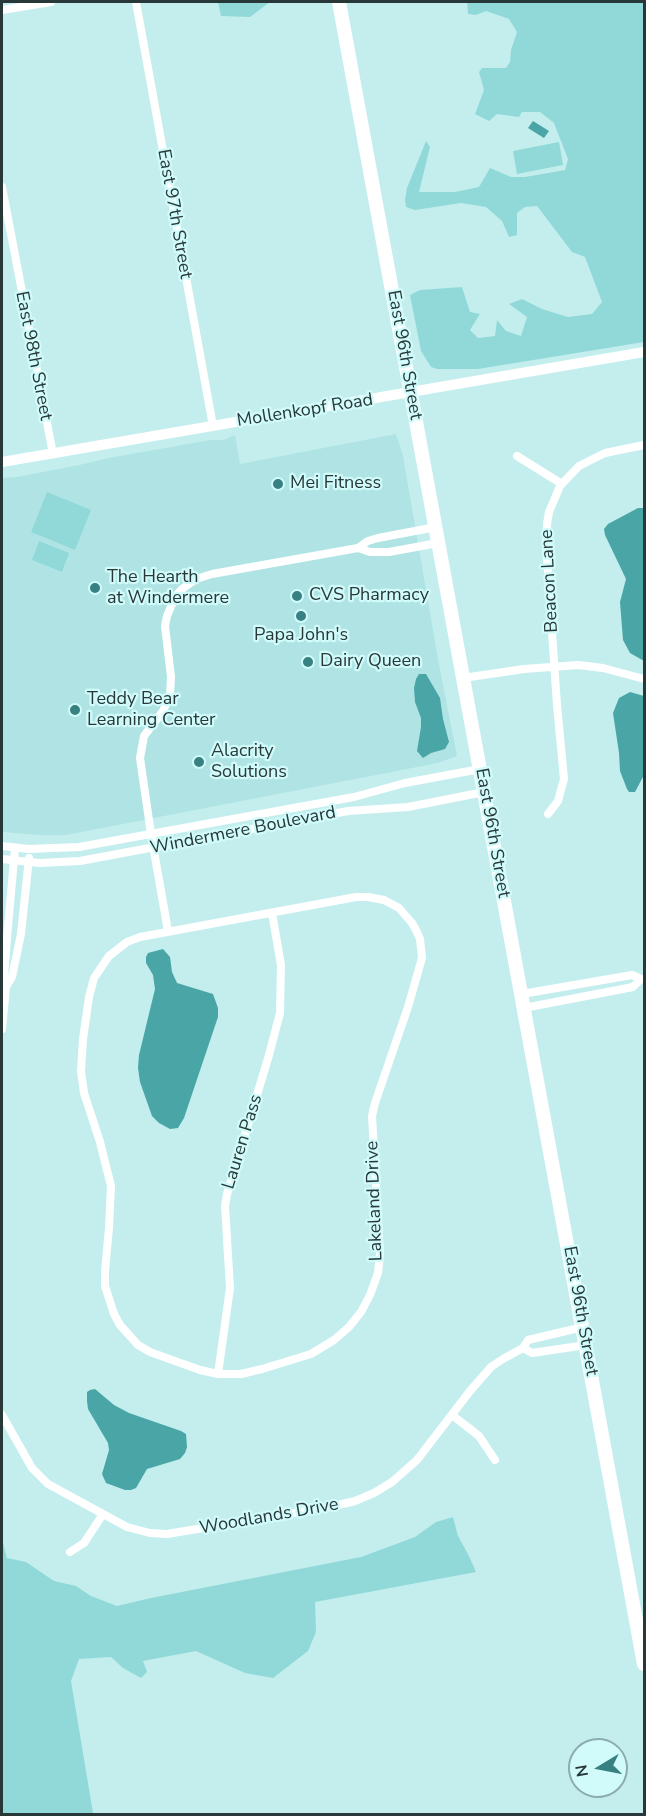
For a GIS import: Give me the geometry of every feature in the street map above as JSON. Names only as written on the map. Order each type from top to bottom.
[{"type":"main road","name":"East 96th Street","points":[[339,2],[645,1664]]},
{"type":"street","points":[[2,10],[51,2]]},
{"type":"street","name":"East 97th Street","points":[[136,2],[213,426]]},
{"type":"street","name":"East 98th Street","points":[[2,187],[52,454]]},
{"type":"street","name":"Mollenkopf Road","points":[[2,462],[645,352]]},
{"type":"street","name":"Beacon Lane","points":[[548,814],[558,801],[564,779],[546,532],[549,512],[557,490],[575,469],[609,452],[645,445]]},
{"type":"street","points":[[517,456],[562,484]]},
{"type":"street","points":[[168,932],[140,766],[144,736],[163,711],[170,695],[171,677],[165,626],[175,597],[196,579],[212,574],[358,548],[378,538],[436,527]]},
{"type":"street","points":[[358,548],[370,552],[389,552],[438,543]]},
{"type":"street","points":[[463,678],[497,672],[578,665],[645,679]]},
{"type":"street","name":"Windermere Boulevard","points":[[2,846],[29,849],[80,847],[346,798],[405,783],[480,769]]},
{"type":"street","name":"Windermere Boulevard","points":[[2,860],[68,862],[348,812],[408,807],[484,792]]},
{"type":"street","points":[[2,1029],[15,848]]},
{"type":"street","points":[[6,987],[12,977],[21,934],[29,849]]},
{"type":"street","name":"Lakeland Drive","points":[[356,897],[384,900],[399,908],[412,923],[421,947],[421,965],[372,1116],[380,1254],[378,1273],[370,1295],[349,1327],[334,1340],[311,1354],[241,1374],[218,1374],[150,1352],[128,1336],[114,1314],[105,1286],[110,1177],[89,1113],[82,1082],[82,1039],[94,978],[109,956],[127,942],[140,937],[272,913],[356,897]]},
{"type":"street","name":"Lauren Pass","points":[[218,1374],[230,1288],[225,1206],[227,1194],[280,1013],[281,964],[272,913]]},
{"type":"street","points":[[523,1001],[632,975],[643,979]]},
{"type":"street","points":[[523,1001],[633,987],[643,979]]},
{"type":"street","name":"Woodlands Drive","points":[[2,1415],[26,1458],[40,1477],[54,1489],[138,1531],[167,1534],[342,1504],[374,1493],[406,1470],[422,1453],[472,1387],[491,1367],[523,1348],[528,1340],[583,1327]]},
{"type":"street","points":[[523,1348],[532,1353],[586,1345]]},
{"type":"street","points":[[452,1415],[479,1436],[495,1460]]},
{"type":"street","points":[[70,1552],[84,1543],[103,1514]]},
{"type":"shaded area","points":[[218,2],[270,2],[250,17],[221,16]]},
{"type":"shaded area","points":[[467,2],[644,2],[644,342],[478,369],[437,369],[431,367],[421,351],[410,295],[420,290],[462,287],[470,312],[480,314],[470,330],[478,338],[495,336],[497,320],[506,331],[521,336],[527,317],[509,304],[522,299],[542,309],[568,317],[592,314],[602,302],[585,257],[572,252],[537,206],[525,207],[517,213],[517,235],[509,237],[502,221],[486,207],[461,203],[415,210],[406,207],[407,188],[426,141],[430,147],[419,192],[455,192],[479,187],[490,168],[511,177],[565,170],[568,159],[554,123],[540,112],[522,112],[519,117],[497,114],[489,121],[475,114],[484,90],[479,72],[482,68],[506,68],[510,62],[517,32],[509,19],[486,11],[476,15],[468,14]]},
{"type":"shaded area","points":[[533,121],[549,131],[544,138],[528,128]]},
{"type":"shaded area","points":[[559,142],[563,165],[517,174],[513,151]]},
{"type":"shaded area","points":[[396,434],[403,456],[457,756],[438,763],[66,835],[2,832],[2,478],[210,440],[223,440],[235,435],[240,464]]},
{"type":"shaded area","points":[[47,492],[91,510],[75,550],[31,532]]},
{"type":"shaded area","points":[[638,508],[644,508],[644,661],[630,653],[623,640],[620,602],[626,579],[604,529],[608,524]]},
{"type":"shaded area","points":[[39,541],[69,553],[62,572],[32,560]]},
{"type":"shaded area","points":[[419,674],[426,674],[440,698],[449,742],[445,749],[423,758],[417,751],[421,718],[415,702],[414,688]]},
{"type":"shaded area","points":[[630,692],[644,696],[644,775],[635,792],[629,792],[620,771],[613,713],[619,698]]},
{"type":"shaded area","points":[[163,949],[170,957],[172,972],[177,983],[213,994],[218,1008],[218,1017],[184,1118],[178,1128],[170,1129],[152,1116],[140,1082],[138,1068],[155,989],[153,975],[146,963],[146,957],[148,953]]},
{"type":"shaded area","points":[[95,1389],[114,1405],[129,1413],[186,1434],[185,1453],[180,1459],[147,1469],[136,1488],[131,1490],[106,1483],[102,1474],[109,1450],[108,1443],[88,1409],[87,1401],[87,1392]]},
{"type":"shaded area","points":[[453,1517],[458,1536],[476,1572],[315,1602],[316,1632],[308,1651],[273,1678],[245,1673],[196,1651],[143,1661],[147,1672],[141,1678],[123,1668],[111,1657],[79,1659],[71,1681],[93,1813],[2,1814],[2,1539],[7,1558],[26,1562],[54,1581],[76,1586],[91,1596],[117,1606],[361,1557],[415,1537],[436,1522]]},
{"type":"place","name":"Mei Fitness","points":[[278,484]]},
{"type":"place","name":"The Hearth at Windermere","points":[[95,588]]},
{"type":"place","name":"CVS Pharmacy","points":[[297,596]]},
{"type":"place","name":"Papa John's","points":[[301,616]]},
{"type":"place","name":"Dairy Queen","points":[[308,662]]},
{"type":"place","name":"Teddy Bear Learning Center","points":[[75,710]]},
{"type":"place","name":"Alacrity Solutions","points":[[199,762]]}]
